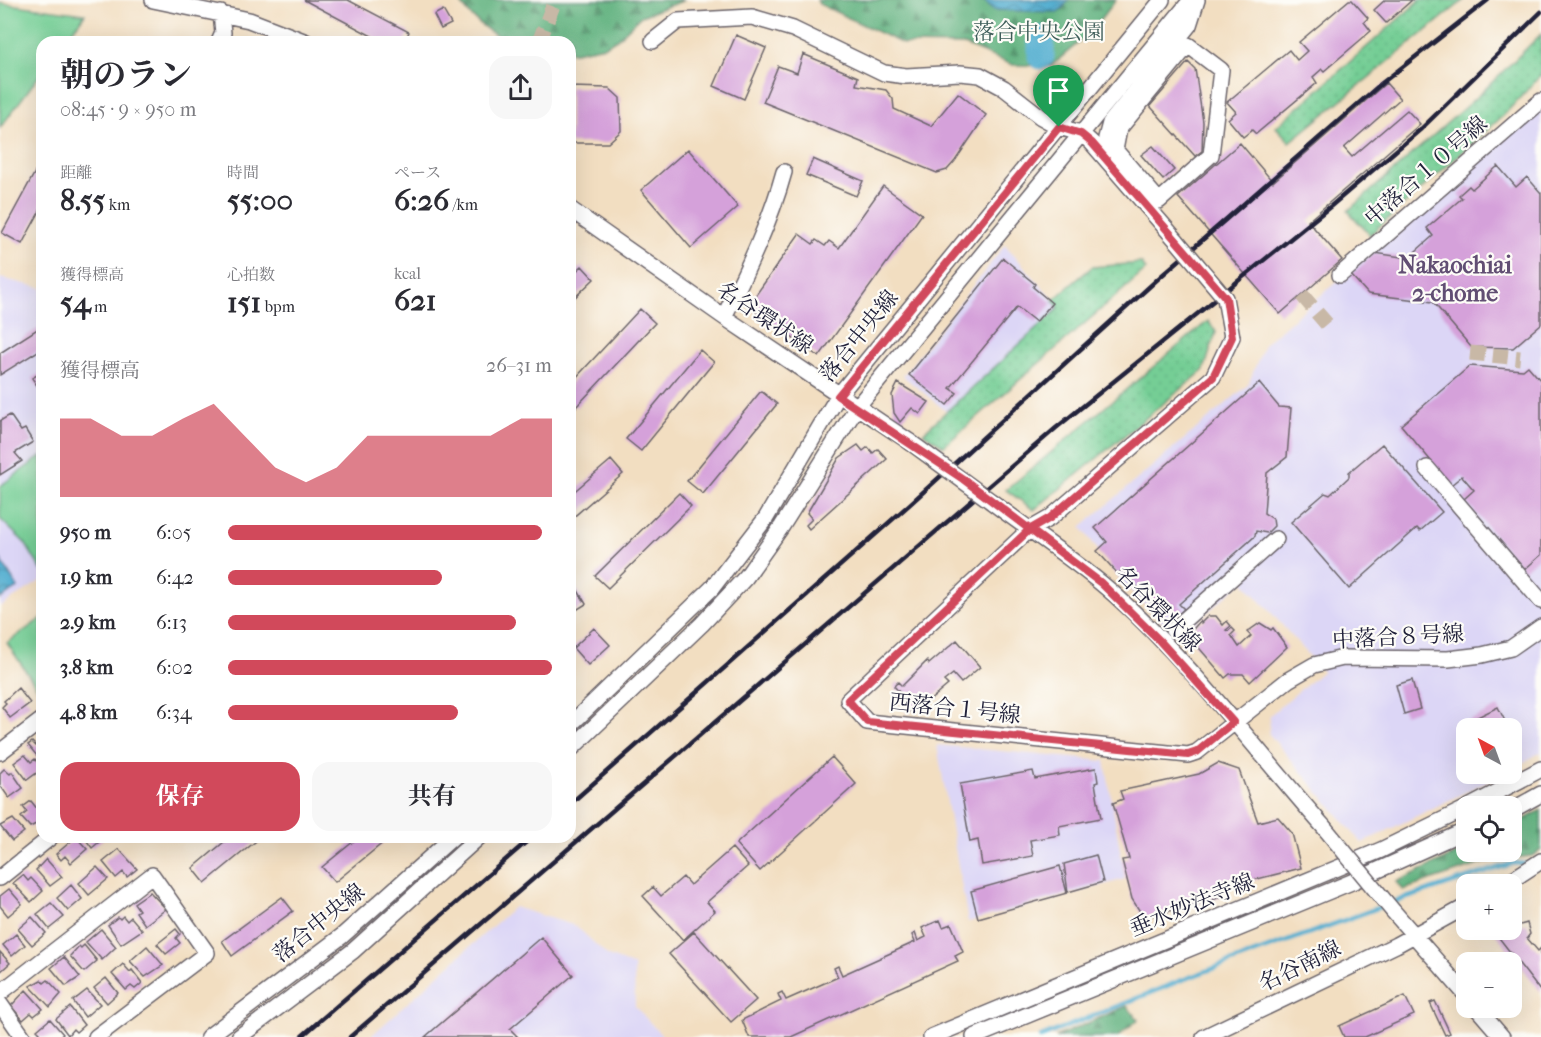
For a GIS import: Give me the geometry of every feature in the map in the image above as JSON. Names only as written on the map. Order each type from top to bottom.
[{"type":"street","points":[[153,0],[249,20],[290,36]]},
{"type":"street","name":"落合中央線","points":[[576,719],[698,603],[731,566],[766,518],[838,396],[1162,0]]},
{"type":"street","name":"落合中央線","points":[[576,744],[709,617],[746,577],[782,526],[857,407],[1191,0]]},
{"type":"street","points":[[1106,157],[1106,138],[1110,123],[1189,25],[1197,0]]},
{"type":"street","points":[[221,14],[222,36]]},
{"type":"street","points":[[653,40],[678,21],[752,17],[793,29],[884,73],[906,76],[960,73],[980,75],[1004,88],[1059,127],[1081,134],[1106,157],[1226,298],[1232,337],[1213,377],[1050,518],[1025,527]]},
{"type":"street","points":[[1188,45],[1221,70],[1211,155],[1197,174],[1159,201],[1115,150],[1119,129],[1188,45]]},
{"type":"street","name":"中落合１０号線","points":[[1341,275],[1541,101]]},
{"type":"street","points":[[724,317],[775,206],[784,172]]},
{"type":"street","name":"名谷環状線","points":[[576,213],[838,396],[910,442],[1064,554],[1122,602],[1233,722],[1456,983]]},
{"type":"street","points":[[1427,468],[1541,601]]},
{"type":"street","name":"西落合１号線","points":[[1025,527],[848,700],[862,719],[878,723],[1188,755],[1197,752],[1233,722]]},
{"type":"street","points":[[1173,630],[1276,539]]},
{"type":"street","name":"中落合８号線","points":[[1233,722],[1288,680],[1314,665],[1343,658],[1465,658],[1511,648],[1541,627]]},
{"type":"street","points":[[0,752],[36,725]]},
{"type":"street","name":"垂水妙法寺線","points":[[1490,796],[1541,769]]},
{"type":"street","points":[[1522,804],[1541,794]]},
{"type":"street","name":"垂水妙法寺線","points":[[931,1037],[1381,850],[1456,814]]},
{"type":"street","name":"垂水妙法寺線","points":[[974,1037],[1354,882],[1456,835]]},
{"type":"street","points":[[0,878],[44,843]]},
{"type":"street","name":"落合中央線","points":[[208,1037],[342,936],[446,843]]},
{"type":"street","name":"落合中央線","points":[[239,1037],[352,951],[472,843]]},
{"type":"street","points":[[1521,874],[1541,861]]},
{"type":"street","points":[[0,993],[152,875],[207,953],[96,1037]]},
{"type":"street","name":"名谷南線","points":[[1204,1037],[1414,935],[1456,912]]},
{"type":"street","points":[[0,1004],[23,1037]]},
{"type":"street","points":[[1486,1018],[1502,1037]]},
{"type":"shaded area","points":[[1541,107],[1541,752],[1522,763],[1522,718],[1456,718],[1456,784],[1482,784],[1362,843],[1269,734],[1270,715],[1323,671],[1243,581],[1178,638],[1121,581],[1081,527],[1248,385],[1264,345]]},
{"type":"shaded area","points":[[1005,245],[1060,307],[946,411],[903,376]]},
{"type":"shaded area","points":[[0,278],[36,287],[36,584],[0,607]]},
{"type":"shaded area","points":[[937,745],[1105,761],[1125,879],[968,922]]},
{"type":"shaded area","points":[[514,907],[576,926],[608,956],[634,966],[635,1006],[663,1037],[370,1037]]},
{"type":"green space","points":[[459,0],[685,0],[641,16],[617,39],[605,46],[576,52],[576,36],[498,36],[469,13]]},
{"type":"green space","name":"落合中央公園","points":[[817,0],[983,0],[996,10],[1063,8],[1068,0],[1116,0],[1090,33],[1051,66],[1013,65],[964,45],[903,44],[819,4]]},
{"type":"green space","points":[[1420,0],[1464,0],[1290,142],[1276,127]]},
{"type":"green space","points":[[0,3],[85,14],[68,36],[36,36],[36,80],[0,128]]},
{"type":"green space","points":[[1541,34],[1541,75],[1504,115],[1370,235],[1348,211],[1481,93]]},
{"type":"green space","points":[[1141,263],[1146,270],[944,446],[923,433],[1059,308],[1053,300],[1092,267]]},
{"type":"green space","points":[[1208,321],[1216,332],[1204,370],[1034,510],[1006,490]]},
{"type":"green space","points":[[36,460],[36,561],[25,543],[0,519],[0,486]]},
{"type":"green space","points":[[36,622],[36,686],[7,643]]},
{"type":"green space","points":[[1541,810],[1541,850],[1532,856],[1522,857],[1522,820]]},
{"type":"green space","points":[[1456,854],[1456,862],[1487,862],[1403,890],[1396,882]]},
{"type":"green space","points":[[1127,1006],[1138,1020],[1117,1037],[1056,1037]]},
{"type":"water","points":[[983,0],[1068,0],[1057,12],[995,10]]},
{"type":"water","points":[[0,559],[18,588],[0,599]]},
{"type":"building","points":[[304,0],[348,0],[409,32],[407,36],[372,36]]},
{"type":"building","points":[[1349,0],[1352,0],[1368,18],[1364,22],[1371,31],[1324,71],[1322,69],[1313,77],[1317,83],[1256,134],[1252,130],[1243,137],[1228,119],[1236,112],[1227,102],[1289,50],[1297,60],[1307,51],[1299,42]]},
{"type":"building","points":[[1385,0],[1412,0],[1386,23],[1374,10]]},
{"type":"building","points":[[443,10],[451,24],[441,29],[434,15]]},
{"type":"building","points":[[736,35],[766,48],[744,99],[714,86]]},
{"type":"building","points":[[803,54],[858,77],[856,85],[886,90],[893,99],[894,109],[931,126],[958,93],[986,115],[955,161],[947,170],[937,173],[763,102],[778,66],[797,73]]},
{"type":"building","points":[[1188,62],[1195,69],[1203,122],[1202,151],[1195,156],[1150,106]]},
{"type":"building","points":[[1386,83],[1400,99],[1344,148],[1352,157],[1407,110],[1420,124],[1308,221],[1342,260],[1280,314],[1178,197],[1240,143],[1273,182]]},
{"type":"building","points":[[576,87],[609,88],[620,98],[621,131],[608,143],[576,143]]},
{"type":"building","points":[[1153,146],[1174,170],[1163,180],[1141,155]]},
{"type":"building","points":[[688,149],[738,207],[691,248],[641,190]]},
{"type":"building","points":[[813,159],[863,181],[856,196],[806,175]]},
{"type":"building","points":[[1498,166],[1516,187],[1527,177],[1541,193],[1541,324],[1513,348],[1471,347],[1433,302],[1368,294],[1351,275],[1375,253],[1408,258],[1433,236],[1427,228],[1462,198],[1459,195],[1469,186],[1472,189]]},
{"type":"building","points":[[36,170],[36,218],[22,244],[2,233]]},
{"type":"building","points":[[883,186],[922,214],[819,357],[748,306],[799,234],[813,244],[816,240],[825,246],[829,241],[839,248]]},
{"type":"building","points":[[1003,258],[1035,284],[1033,287],[1052,303],[1036,322],[1017,307],[950,388],[957,393],[947,405],[909,375]]},
{"type":"building","points":[[582,266],[594,279],[576,296],[576,272]]},
{"type":"building","points":[[640,309],[655,323],[576,407],[576,378]]},
{"type":"building","points":[[36,330],[36,352],[0,375],[0,353]]},
{"type":"building","points":[[700,350],[714,362],[641,451],[626,439]]},
{"type":"building","points":[[1470,366],[1523,370],[1528,366],[1541,381],[1541,555],[1524,570],[1464,499],[1474,490],[1462,476],[1451,485],[1401,425]]},
{"type":"building","points":[[898,383],[929,402],[920,414],[912,408],[900,422],[894,413],[892,395]]},
{"type":"building","points":[[1259,383],[1279,407],[1291,408],[1287,457],[1267,473],[1264,513],[1273,519],[1274,526],[1267,533],[1256,531],[1255,536],[1179,604],[1184,609],[1175,617],[1169,610],[1163,615],[1122,570],[1118,574],[1097,551],[1107,542],[1095,528]]},
{"type":"building","points":[[761,391],[777,404],[703,494],[687,481]]},
{"type":"building","points":[[10,415],[21,431],[25,429],[33,442],[15,453],[22,461],[0,475],[0,421]]},
{"type":"building","points":[[1382,444],[1442,512],[1420,531],[1417,528],[1349,589],[1291,522],[1325,493],[1330,495],[1349,477],[1349,472]]},
{"type":"building","points":[[858,445],[863,451],[868,447],[873,453],[878,449],[887,459],[809,529],[806,525],[812,519],[807,513],[839,458]]},
{"type":"building","points":[[611,460],[623,474],[576,515],[576,490]]},
{"type":"building","points":[[679,493],[691,506],[608,588],[595,576]]},
{"type":"building","points":[[576,590],[586,604],[576,610]]},
{"type":"building","points":[[1208,616],[1216,616],[1223,625],[1227,621],[1231,626],[1226,630],[1232,628],[1235,631],[1231,635],[1239,647],[1251,636],[1247,632],[1260,623],[1271,630],[1273,628],[1287,647],[1250,682],[1243,674],[1230,674],[1225,678],[1188,635],[1200,621],[1201,623]]},
{"type":"building","points":[[594,628],[610,645],[588,665],[576,651],[576,645]]},
{"type":"building","points":[[957,640],[980,667],[961,683],[953,674],[944,681],[948,685],[922,707],[919,703],[908,713],[899,703],[904,698],[894,686],[898,682],[902,686],[927,661],[929,664]]},
{"type":"building","points":[[1412,680],[1420,709],[1404,714],[1396,685]]},
{"type":"building","points":[[18,688],[30,703],[10,718],[2,707],[6,703],[4,701]]},
{"type":"building","points":[[1498,707],[1504,718],[1475,718]]},
{"type":"building","points":[[32,742],[36,746],[36,755],[28,745]]},
{"type":"building","points":[[25,755],[31,762],[35,759],[36,773],[27,780],[14,763]]},
{"type":"building","points":[[832,757],[856,784],[760,871],[736,844]]},
{"type":"building","points":[[1218,763],[1239,770],[1258,822],[1278,817],[1292,833],[1301,868],[1218,889],[1219,898],[1144,918],[1132,899],[1122,860],[1129,859],[1113,803],[1123,799],[1120,791],[1199,774]]},
{"type":"building","points":[[1096,768],[1098,782],[1095,783],[1101,818],[1059,826],[1060,835],[1030,840],[1033,856],[982,865],[978,840],[970,842],[960,784],[1033,771],[1035,779]]},
{"type":"building","points":[[4,769],[10,774],[12,772],[23,788],[9,798],[0,785],[0,773]]},
{"type":"building","points":[[31,801],[36,807],[36,824],[30,827],[21,817],[27,812],[23,807]]},
{"type":"building","points":[[13,819],[24,832],[12,841],[0,826]]},
{"type":"building","points":[[69,843],[82,843],[87,849],[71,863],[65,856],[61,860],[56,854]]},
{"type":"building","points":[[88,843],[98,843],[92,848]]},
{"type":"building","points":[[223,843],[254,843],[205,883],[193,868]]},
{"type":"building","points":[[352,843],[383,843],[335,882],[322,867]]},
{"type":"building","points":[[732,848],[748,866],[707,902],[715,911],[683,940],[643,896],[653,887],[661,896],[683,877],[690,885]]},
{"type":"building","points":[[119,849],[137,869],[127,877],[123,872],[116,878],[103,862]]},
{"type":"building","points":[[1096,855],[1103,882],[1068,892],[1064,864]]},
{"type":"building","points":[[46,859],[62,877],[50,886],[36,870]]},
{"type":"building","points":[[1060,866],[1067,893],[978,918],[971,891]]},
{"type":"building","points":[[97,867],[108,879],[89,895],[79,883]]},
{"type":"building","points":[[23,875],[28,881],[31,878],[43,891],[31,902],[13,883]]},
{"type":"building","points":[[71,885],[82,899],[68,911],[57,898]]},
{"type":"building","points":[[9,889],[22,904],[8,916],[0,906],[0,896]]},
{"type":"building","points":[[150,892],[166,909],[145,925],[136,912],[139,910],[134,903]]},
{"type":"building","points":[[282,897],[293,911],[232,956],[222,941]]},
{"type":"building","points":[[51,903],[64,917],[49,929],[37,914]]},
{"type":"building","points":[[123,916],[127,921],[131,917],[142,930],[121,944],[108,925]]},
{"type":"building","points":[[32,917],[46,933],[32,945],[18,929]]},
{"type":"building","points":[[940,920],[943,927],[951,924],[963,952],[955,956],[958,961],[791,1037],[749,1037],[742,1020],[781,1001],[778,994],[782,992],[786,1000],[838,977],[834,968],[838,966],[842,975],[915,942],[912,935],[915,933],[918,941],[926,937],[922,928]]},
{"type":"building","points":[[1527,923],[1530,934],[1527,938],[1538,951],[1541,948],[1541,992],[1522,967],[1522,952],[1510,952],[1501,940],[1522,940],[1522,924]]},
{"type":"building","points":[[101,929],[116,947],[102,960],[86,942]]},
{"type":"building","points":[[176,929],[180,934],[176,938],[180,943],[166,954],[157,944]]},
{"type":"building","points":[[694,932],[756,1000],[731,1022],[669,954]]},
{"type":"building","points":[[16,934],[25,945],[12,956],[3,945]]},
{"type":"building","points":[[541,937],[573,975],[510,1029],[518,1037],[425,1037]]},
{"type":"building","points":[[84,945],[97,961],[84,972],[70,956],[79,946],[81,948]]},
{"type":"building","points":[[147,946],[163,965],[145,977],[130,961]]},
{"type":"building","points":[[0,952],[10,963],[0,972]]},
{"type":"building","points":[[64,957],[80,977],[66,986],[51,968]]},
{"type":"building","points":[[123,964],[130,972],[132,970],[142,983],[135,989],[131,986],[126,990],[112,974]]},
{"type":"building","points":[[106,978],[118,993],[107,1003],[94,988]]},
{"type":"building","points":[[41,980],[44,983],[48,980],[61,994],[50,1007],[30,986]]},
{"type":"building","points":[[26,990],[43,1009],[34,1016],[31,1013],[23,1020],[11,1006]]},
{"type":"building","points":[[87,990],[100,1004],[85,1017],[73,1001]]},
{"type":"building","points":[[1405,996],[1414,1015],[1365,1037],[1344,1037],[1339,1026]]},
{"type":"building","points":[[1435,1001],[1450,1033],[1445,1035],[1430,1003]]},
{"type":"building","points":[[70,1007],[84,1025],[76,1032],[73,1029],[68,1035],[56,1019]]},
{"type":"building","points":[[50,1019],[63,1034],[60,1037],[36,1037],[40,1033],[37,1030]]},
{"type":"waterway","points":[[1041,39],[1041,56]]},
{"type":"waterway","points":[[1391,903],[1514,863],[1526,864]]},
{"type":"waterway","points":[[1041,1037],[1182,980],[1383,906]]},
{"type":"tunnel","points":[[541,36],[555,0]]},
{"type":"tunnel","points":[[1302,295],[1330,328]]},
{"type":"tunnel","points":[[1470,353],[1520,358]]},
{"type":"railway","points":[[576,799],[910,504],[1160,277],[1382,83],[1488,0]]},
{"type":"railway","points":[[576,842],[1056,428],[1331,206],[1421,129],[1541,12]]},
{"type":"railway","points":[[301,1037],[525,843]]},
{"type":"railway","points":[[350,1037],[575,843]]},
{"type":"district","name":"Nakaochiai 2-chome","points":[[1455,279]]},
{"type":"route","points":[[1059,127],[838,396],[963,479],[1029,530],[1064,554],[1127,607],[1233,722],[1193,754],[866,722],[848,700],[1012,545],[1029,530],[1050,518],[1213,377],[1232,337],[1226,298],[1106,157],[1081,134],[1059,127]]}]
